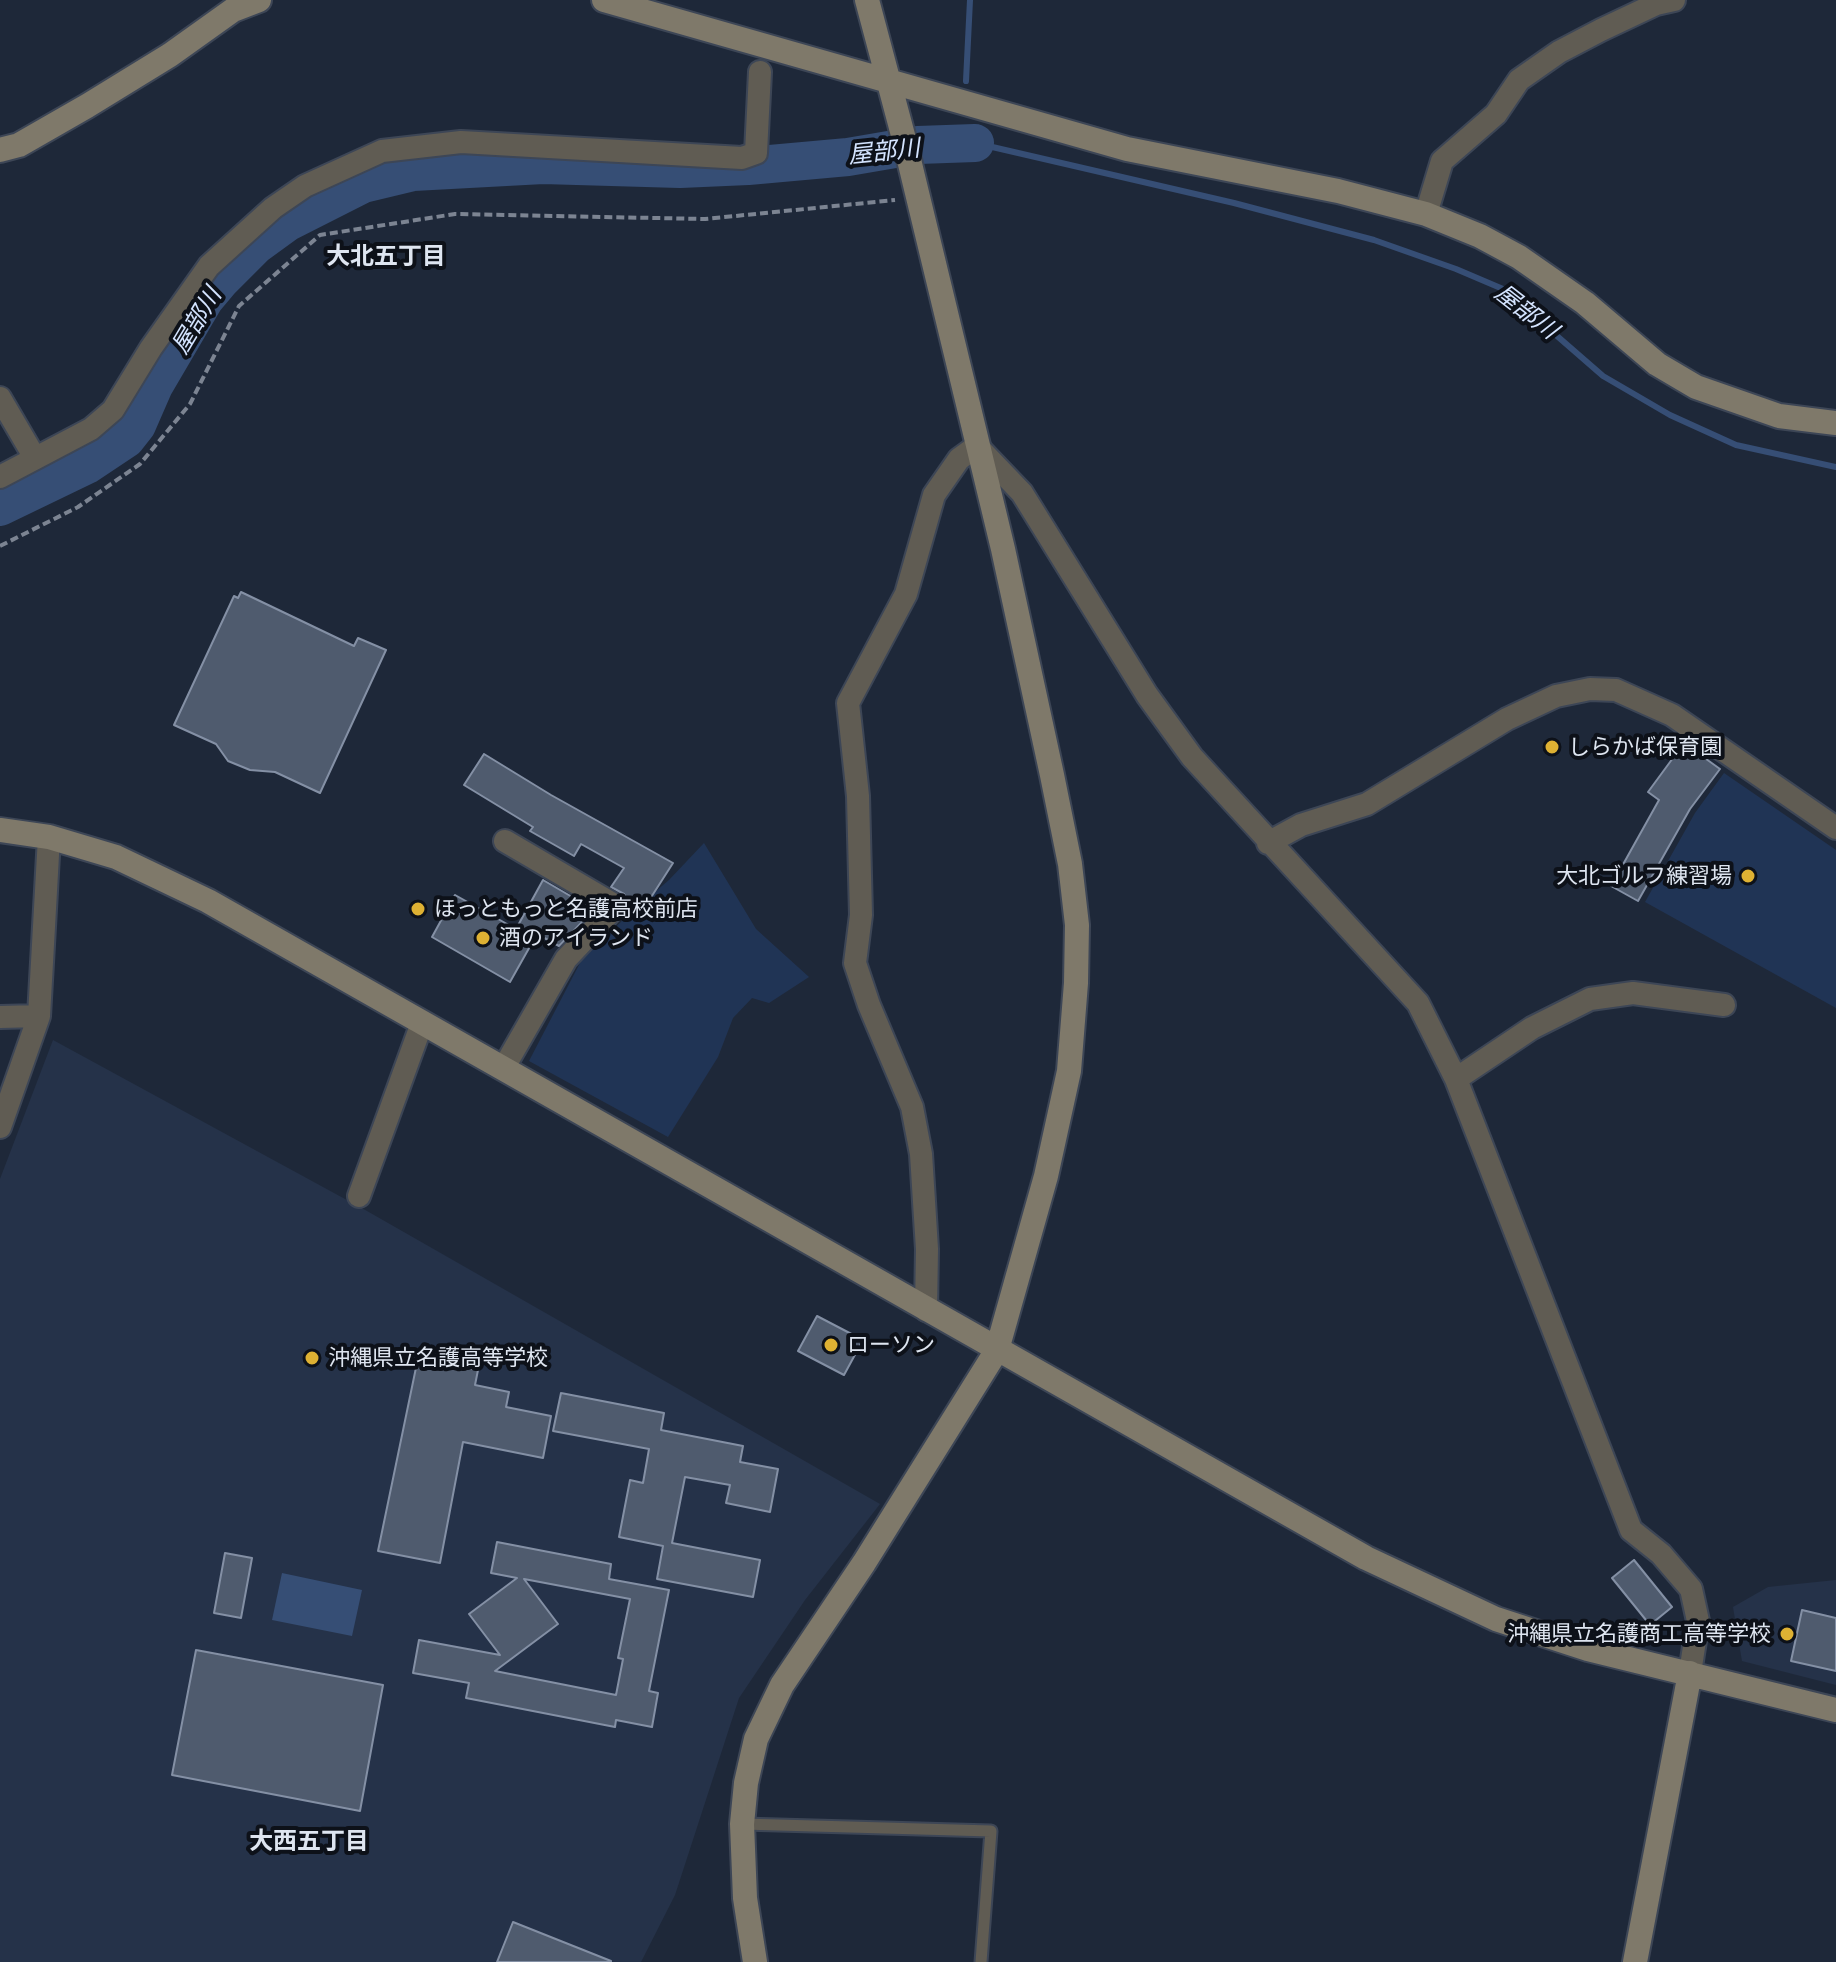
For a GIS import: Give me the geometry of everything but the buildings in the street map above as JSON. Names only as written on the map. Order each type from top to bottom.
[{"type":"street","points":[[0,150],[19,145],[87,106],[170,55],[233,10],[259,0]]},
{"type":"street","points":[[604,0],[1127,149],[1338,191],[1426,214],[1480,236],[1519,257],[1585,303],[1657,364],[1696,387],[1779,416],[1836,423]]},
{"type":"street","points":[[755,1962],[745,1898],[742,1824],[746,1783],[756,1739],[782,1685],[864,1563],[997,1350],[1046,1176],[1069,1071],[1076,983],[1077,925],[1070,864],[1058,805],[1003,549],[904,139],[867,0]]},
{"type":"street","points":[[1426,214],[1442,161],[1496,114],[1519,80],[1559,52],[1601,30],[1656,4],[1674,0]]},
{"type":"street","points":[[0,477],[91,429],[113,410],[151,348],[209,266],[273,208],[305,186],[382,151],[461,142],[742,158],[756,153],[760,72]]},
{"type":"street","points":[[0,398],[35,458]]},
{"type":"street","points":[[977,446],[1022,493],[1147,695],[1192,757],[1418,1003],[1456,1079],[1631,1530],[1661,1554],[1691,1589],[1698,1621],[1635,1962]]},
{"type":"street","points":[[926,1310],[927,1249],[921,1154],[912,1107],[869,1005],[855,963],[861,915],[858,796],[848,703],[906,594],[934,495],[959,459],[977,446]]},
{"type":"street","points":[[1268,843],[1301,825],[1367,804],[1507,719],[1556,696],[1590,689],[1616,690],[1672,715],[1836,828]]},
{"type":"street","points":[[0,830],[49,837],[116,857],[208,901],[1366,1558],[1496,1619],[1588,1649],[1836,1710]]},
{"type":"street","points":[[0,1127],[39,1016],[49,837]]},
{"type":"street","points":[[503,1069],[566,959],[616,906],[505,841]]},
{"type":"street","points":[[1456,1079],[1532,1028],[1590,999],[1633,993],[1724,1005]]},
{"type":"street","points":[[0,1017],[39,1016]]},
{"type":"street","points":[[359,1196],[422,1023]]},
{"type":"lane","points":[[742,1824],[991,1831],[981,1962]]},
{"type":"path","points":[[0,546],[78,507],[140,464],[190,404],[239,306],[320,235],[455,214],[705,219],[918,197]]},
{"type":"shaded area","name":"大北ゴルフ練習場","points":[[1724,773],[1836,850],[1836,1008],[1645,902],[1695,813]]},
{"type":"shaded area","points":[[704,843],[756,929],[809,977],[769,1003],[752,998],[733,1018],[718,1057],[668,1137],[529,1061],[581,961],[669,880]]},
{"type":"shaded area","name":"沖縄県立名護高等学校","points":[[53,1040],[367,1211],[880,1504],[805,1600],[739,1698],[675,1895],[641,1962],[0,1962],[0,1179]]},
{"type":"shaded area","points":[[282,1573],[362,1590],[352,1636],[272,1620]]},
{"type":"shaded area","name":"沖縄県立名護商工高等学校","points":[[1836,1580],[1836,1685],[1742,1661],[1733,1607],[1768,1587]]},
{"type":"waterway","points":[[966,81],[970,0]]},
{"type":"waterway","name":"屋部川","points":[[975,143],[1234,203],[1374,240],[1456,269],[1503,289],[1603,376],[1670,415],[1736,445],[1836,467]]},
{"type":"waterway","name":"屋部川","points":[[0,507],[87,465],[126,439],[137,425],[154,386],[205,299],[221,280],[255,246],[288,222],[363,184],[413,172],[543,165],[680,169],[748,166],[848,157],[918,145],[975,143]]},
{"type":"place","name":"しらかば保育園","points":[[1552,747]]},
{"type":"place","name":"大北ゴルフ練習場","points":[[1748,876]]},
{"type":"place","name":"ほっともっと名護高校前店","points":[[418,909]]},
{"type":"place","name":"酒のアイランド","points":[[483,938]]},
{"type":"place","name":"ローソン","points":[[831,1345]]},
{"type":"place","name":"沖縄県立名護高等学校","points":[[312,1358]]},
{"type":"place","name":"沖縄県立名護商工高等学校","points":[[1787,1634]]},
{"type":"district","name":"大北五丁目","points":[[386,257]]},
{"type":"district","name":"大西五丁目","points":[[309,1842]]}]
